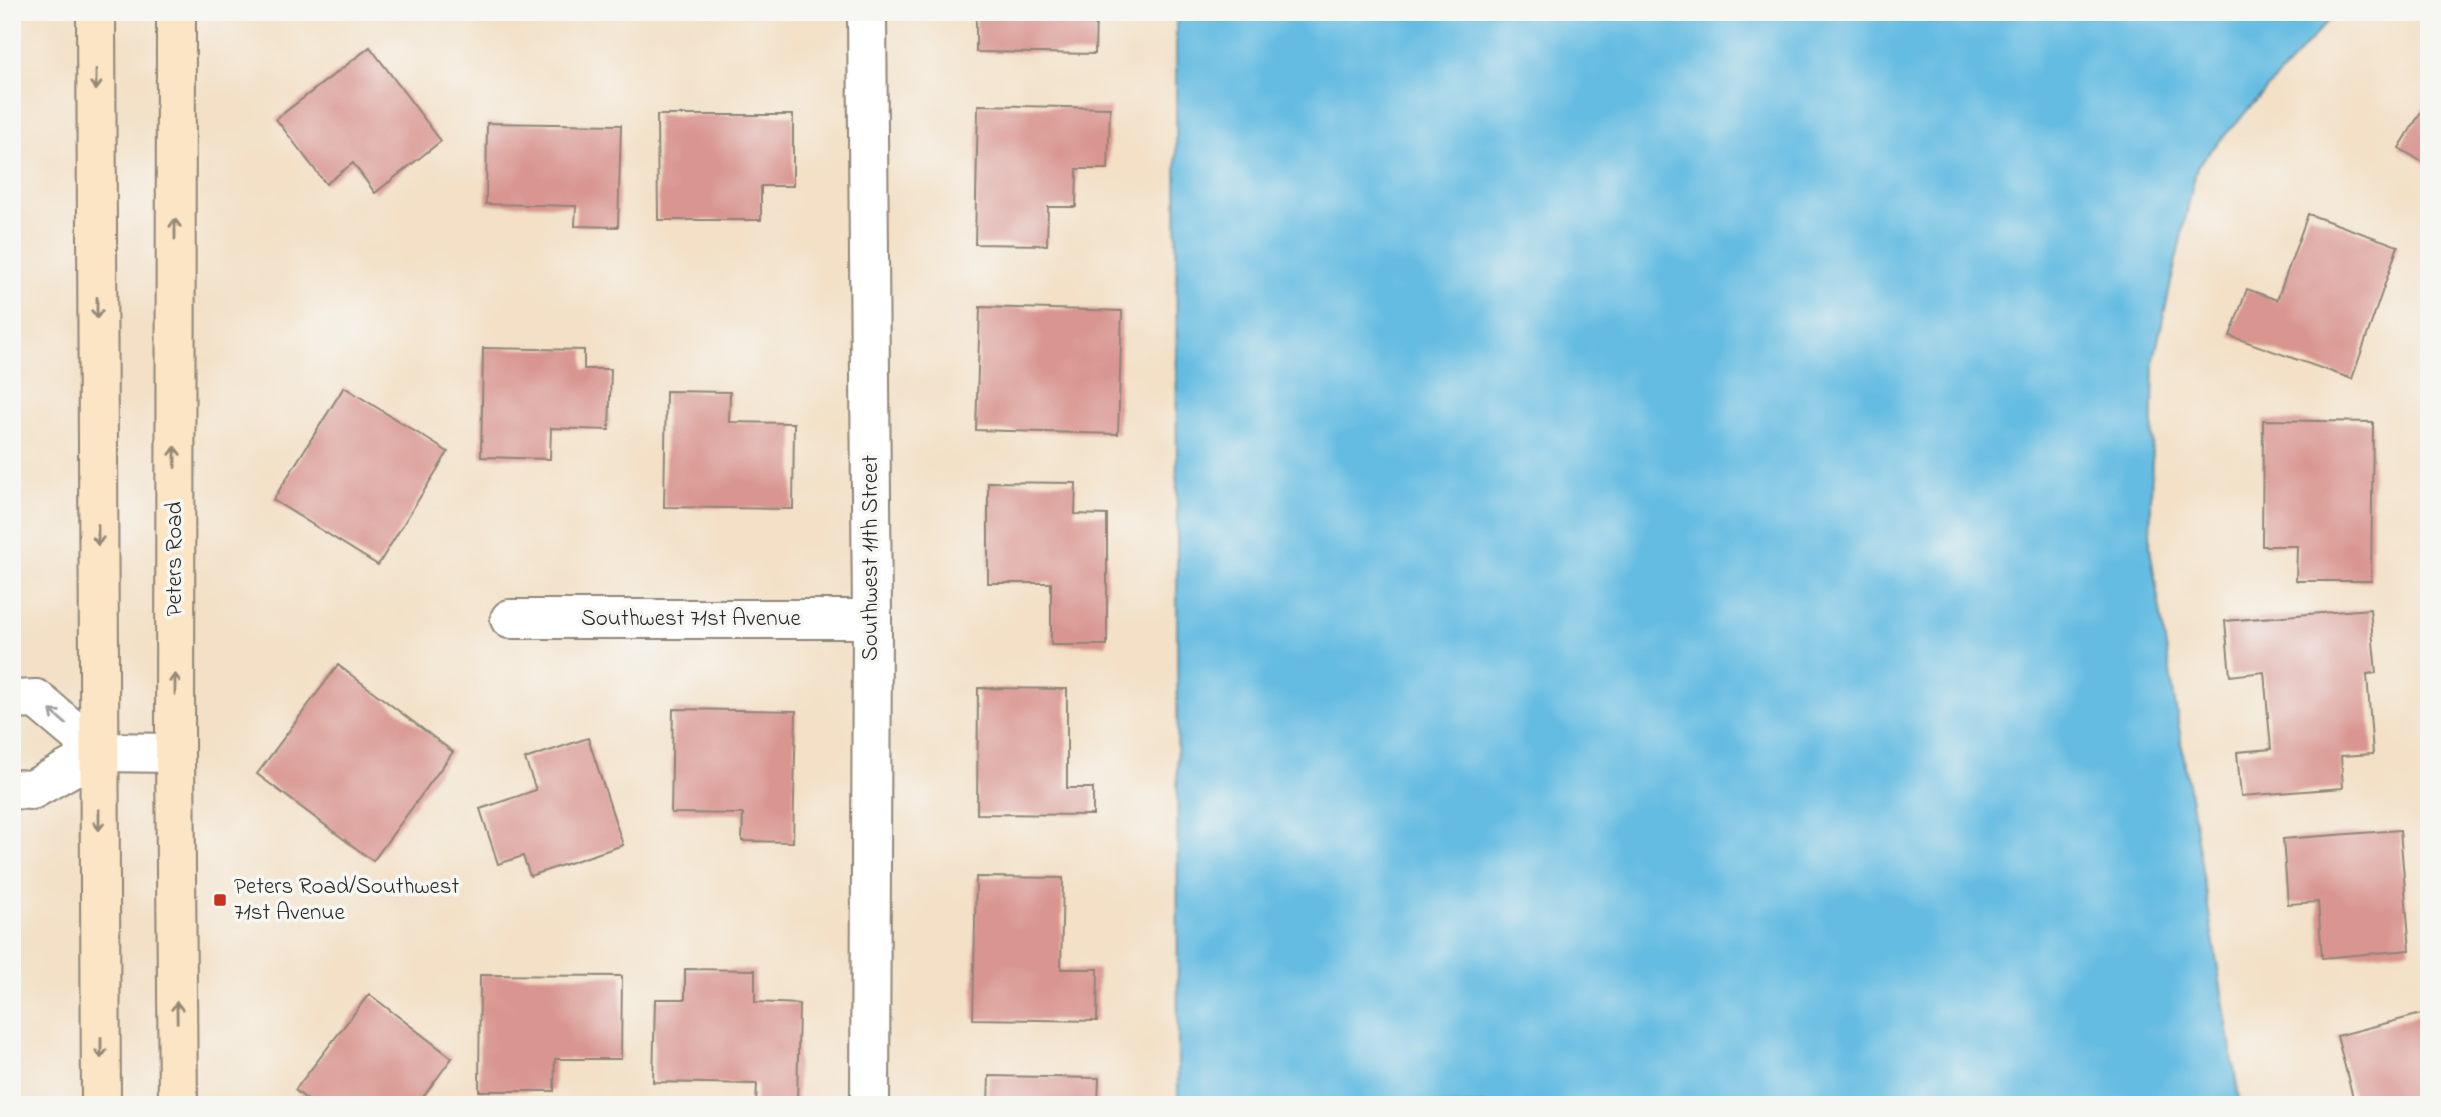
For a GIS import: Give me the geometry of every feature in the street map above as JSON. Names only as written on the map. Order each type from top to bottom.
[{"type":"main road","points":[[96,12],[101,1105]]},
{"type":"main road","name":"Peters Road","points":[[176,12],[175,753],[178,1105]]},
{"type":"street","name":"Southwest 11th Street","points":[[867,12],[872,619],[870,1105]]},
{"type":"street","name":"Southwest 71st Avenue","points":[[510,619],[872,619]]},
{"type":"street","points":[[12,701],[36,698],[99,752]]},
{"type":"street","points":[[12,789],[32,790],[99,752],[175,753]]},
{"type":"water","points":[[1176,12],[2336,12],[2197,166],[2154,359],[2150,548],[2240,1105],[1178,1105]]},
{"type":"building","points":[[976,12],[1096,12],[1095,54],[976,52]]},
{"type":"building","points":[[370,47],[441,141],[375,193],[353,163],[326,184],[276,119]]},
{"type":"building","points":[[2429,99],[2429,166],[2399,148]]},
{"type":"building","points":[[978,105],[1110,108],[1108,169],[1077,169],[1076,207],[1048,207],[1047,245],[975,244]]},
{"type":"building","points":[[657,115],[793,115],[793,186],[761,186],[761,220],[658,220]]},
{"type":"building","points":[[487,123],[621,125],[618,227],[575,226],[576,206],[486,204]]},
{"type":"building","points":[[2308,214],[2398,246],[2352,379],[2230,336],[2247,289],[2277,300]]},
{"type":"building","points":[[980,307],[1122,311],[1118,434],[976,430]]},
{"type":"building","points":[[483,348],[584,350],[584,369],[611,369],[609,430],[551,428],[550,459],[481,457]]},
{"type":"building","points":[[344,387],[448,452],[378,565],[273,500]]},
{"type":"building","points":[[666,391],[730,392],[729,422],[794,423],[793,509],[664,507]]},
{"type":"building","points":[[2263,420],[2373,422],[2371,581],[2296,581],[2297,546],[2262,546]]},
{"type":"building","points":[[988,482],[1076,483],[1075,514],[1107,515],[1107,645],[1051,645],[1051,583],[988,583]]},
{"type":"building","points":[[2370,609],[2376,673],[2367,674],[2373,754],[2341,756],[2343,788],[2241,796],[2237,752],[2271,749],[2264,672],[2230,676],[2225,621]]},
{"type":"building","points":[[338,665],[453,752],[373,861],[257,774]]},
{"type":"building","points":[[978,688],[1067,689],[1067,788],[1093,788],[1093,815],[977,814]]},
{"type":"building","points":[[673,709],[796,711],[793,842],[742,841],[743,814],[671,813]]},
{"type":"building","points":[[588,738],[623,845],[530,876],[523,856],[498,864],[480,809],[536,790],[525,759]]},
{"type":"building","points":[[2400,830],[2410,950],[2322,958],[2318,902],[2288,904],[2283,839]]},
{"type":"building","points":[[976,877],[1063,878],[1061,969],[1098,969],[1097,1021],[973,1019]]},
{"type":"building","points":[[685,969],[755,970],[755,1002],[799,1004],[797,1105],[756,1105],[757,1084],[653,1082],[655,999],[685,999]]},
{"type":"building","points":[[480,975],[622,976],[621,1059],[555,1059],[554,1091],[479,1091]]},
{"type":"building","points":[[369,994],[452,1058],[417,1105],[314,1105],[295,1090]]},
{"type":"building","points":[[2429,1012],[2429,1105],[2355,1105],[2337,1036]]},
{"type":"building","points":[[989,1076],[1099,1078],[1098,1105],[988,1105]]},
{"type":"place","name":"Peters Road/Southwest 71st Avenue","points":[[220,900]]}]
